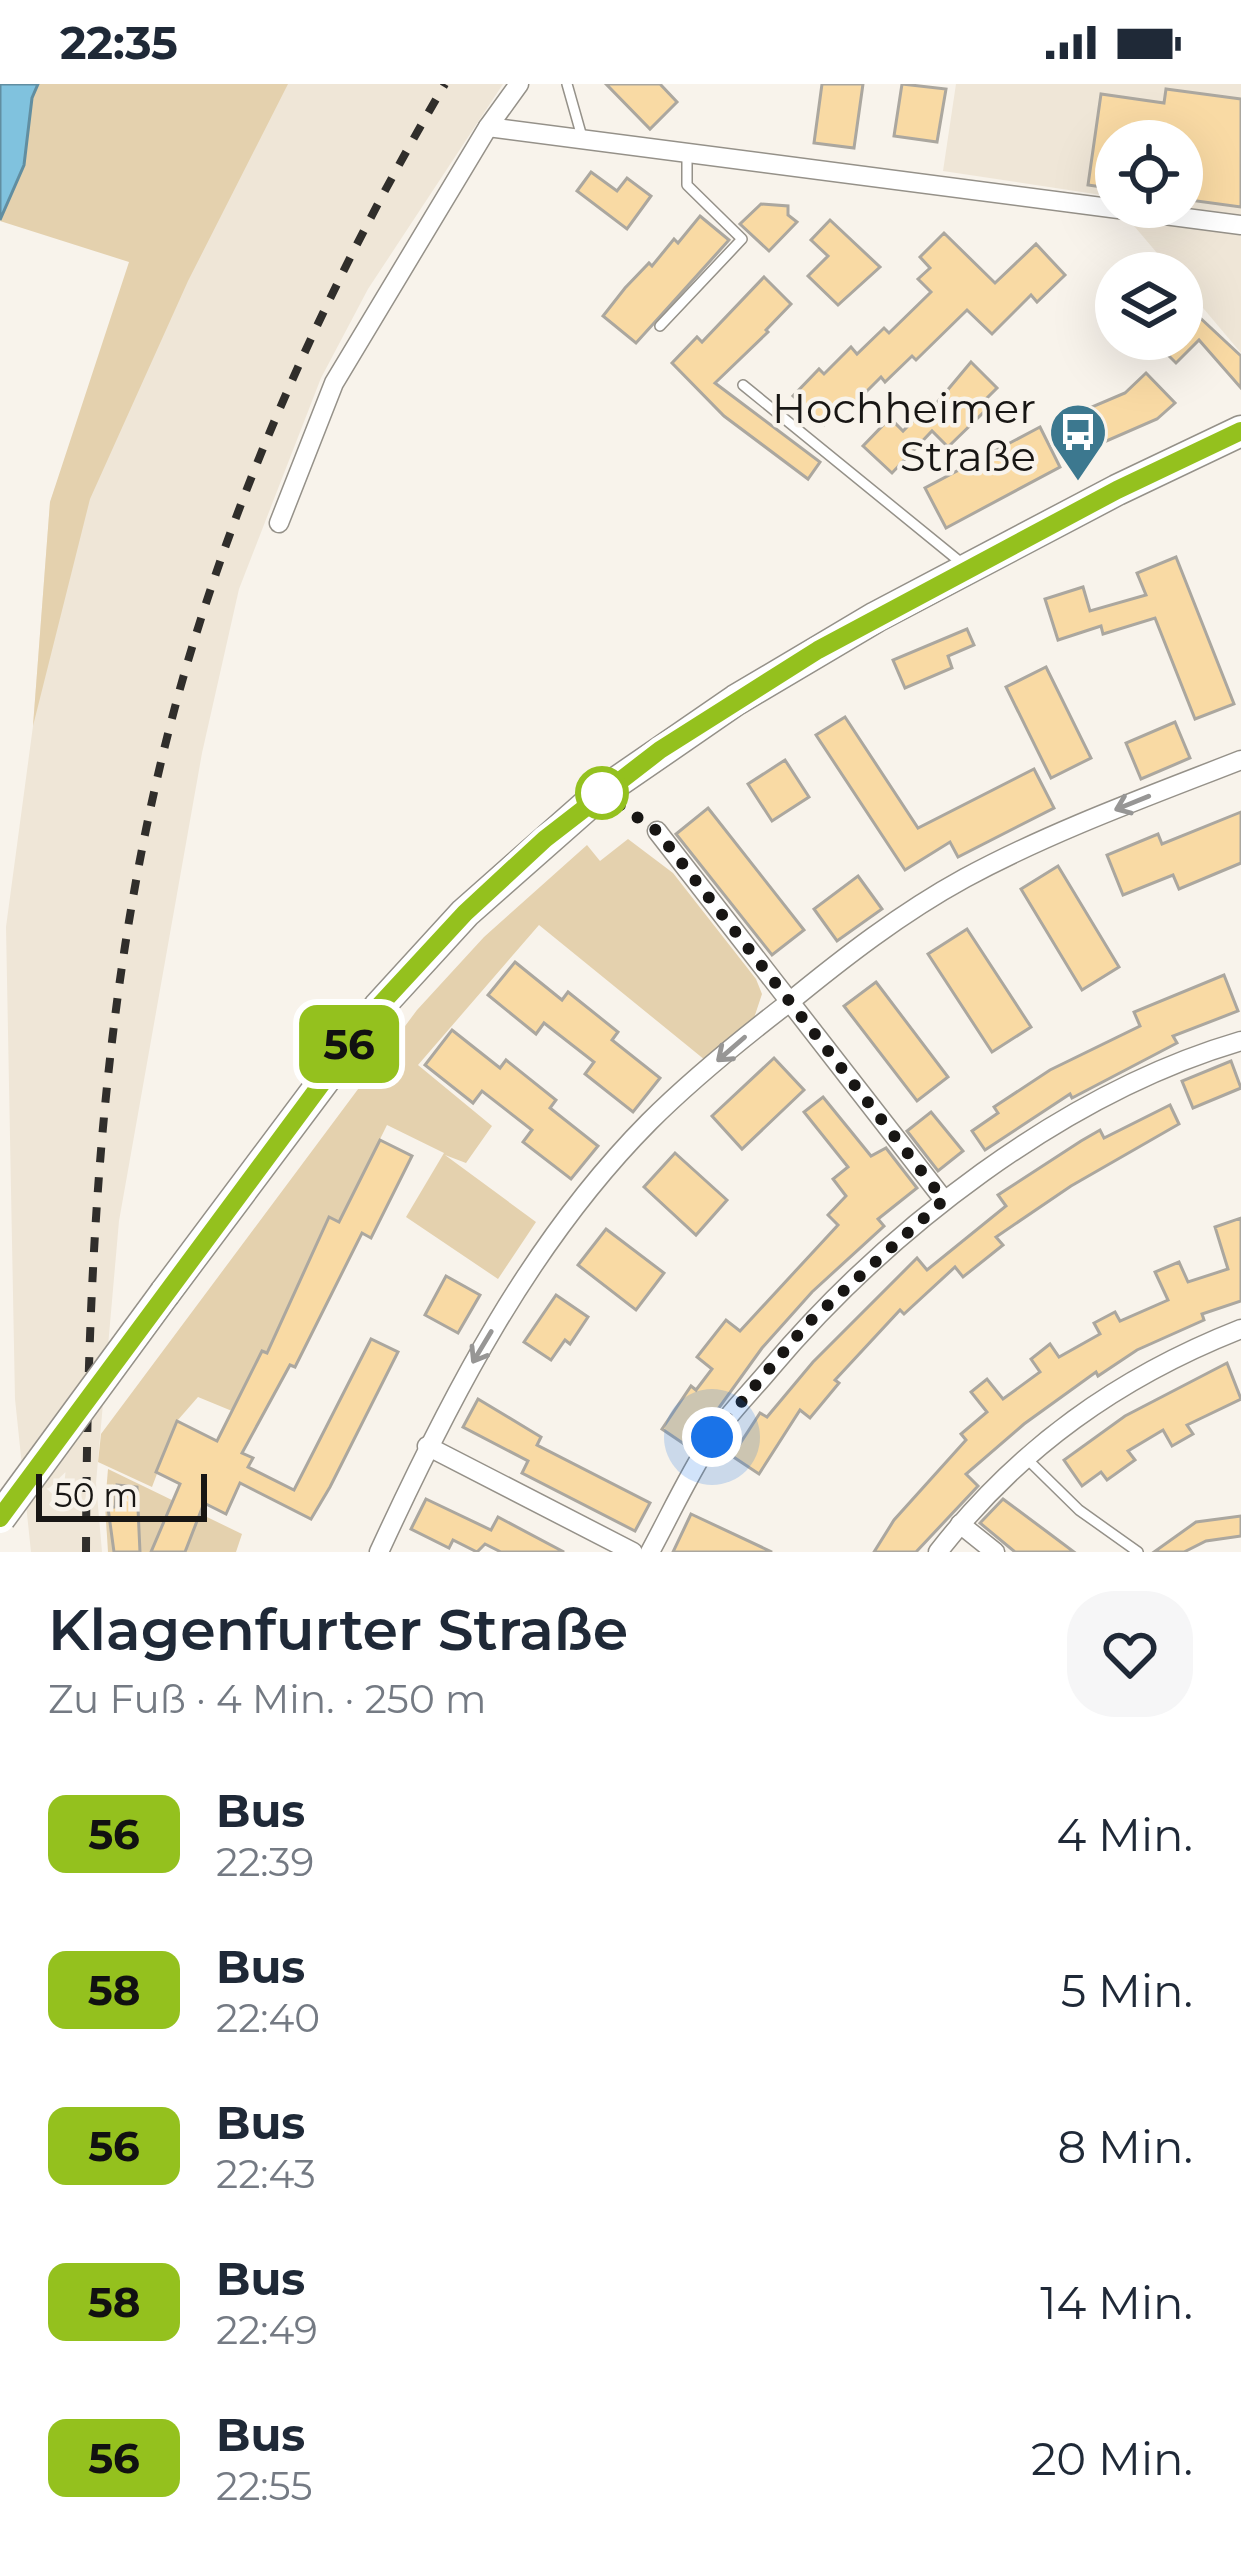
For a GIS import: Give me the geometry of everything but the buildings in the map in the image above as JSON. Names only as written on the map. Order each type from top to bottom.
[{"type":"main road","points":[[0,1518],[379,1006],[508,872],[660,750],[818,650],[1117,490],[1238,433]]},
{"type":"street","points":[[279,523],[334,383],[488,127],[519,84]]},
{"type":"street","points":[[488,127],[1241,225]]},
{"type":"street","points":[[379,1552],[427,1446],[480,1348],[558,1231],[647,1124],[854,948],[970,876],[1109,812],[1241,760]]},
{"type":"street","points":[[657,831],[944,1200]]},
{"type":"street","points":[[650,1552],[712,1437],[808,1323],[944,1200],[1087,1106],[1241,1041]]},
{"type":"street","points":[[938,1552],[1024,1456],[1063,1424],[1140,1377],[1241,1329]]},
{"type":"street","points":[[427,1446],[633,1552]]},
{"type":"street","points":[[960,1524],[995,1552]]},
{"type":"lane","points":[[567,84],[583,140]]},
{"type":"lane","points":[[660,326],[742,239],[687,185],[687,154]]},
{"type":"lane","points":[[743,385],[968,568]]},
{"type":"lane","points":[[1024,1456],[1079,1510],[1138,1552]]},
{"type":"shaded area","points":[[37,84],[288,84],[188,281],[90,499],[33,726],[50,502],[129,262],[0,221],[24,165]]},
{"type":"shaded area","points":[[199,84],[503,84],[368,289],[321,378],[239,589],[202,753],[119,1221],[96,1483],[102,1552],[31,1552],[15,1399],[6,927],[33,726],[50,502]]},
{"type":"shaded area","points":[[956,84],[1241,84],[1241,353],[1203,308],[1203,252],[1156,252],[1136,228],[1203,228],[1203,120],[1095,120],[1095,194],[943,171]]},
{"type":"shaded area","points":[[628,839],[673,873],[756,979],[762,994],[753,1021],[705,1060],[539,925],[418,1065],[492,1126],[466,1163],[445,1155],[536,1222],[498,1279],[406,1217],[444,1153],[387,1125],[339,1222],[329,1218],[267,1353],[262,1352],[232,1411],[198,1397],[177,1421],[152,1487],[98,1462],[101,1434],[417,1010],[484,937],[587,845],[600,861]]},
{"type":"shaded area","points":[[108,1469],[242,1534],[236,1552],[108,1552]]},
{"type":"water","points":[[0,84],[38,84],[24,165],[0,220]]},
{"type":"railway","points":[[86,1552],[90,1339],[103,1126],[130,915],[175,707],[226,546],[289,386],[363,232],[445,84]]},
{"type":"bus line","name":"56","points":[[0,1518],[334,1062],[424,955],[545,839],[660,750],[818,650],[1117,490],[1241,431]]},
{"type":"place","name":"Hochheimer Straße","points":[[1078,483]]},
{"type":"route","points":[[602,793],[657,831],[944,1200],[808,1323],[712,1437]]}]
